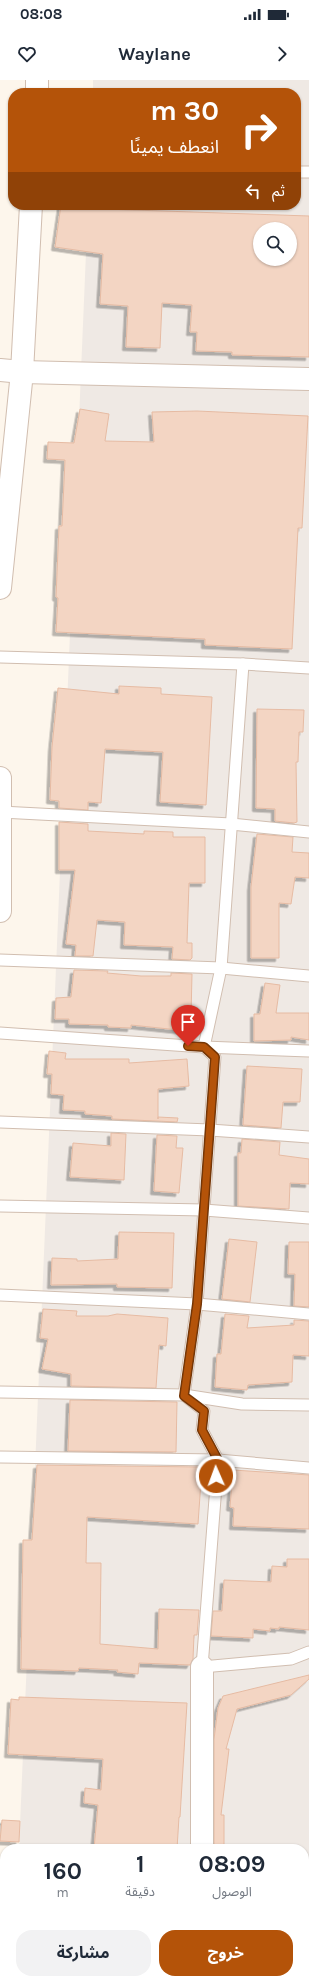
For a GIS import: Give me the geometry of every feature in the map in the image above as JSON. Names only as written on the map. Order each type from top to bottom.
[{"type":"street","points":[[0,588],[22,372],[31,210]]},
{"type":"street","points":[[0,370],[22,372],[309,380]]},
{"type":"street","points":[[0,778],[0,911]]},
{"type":"street","points":[[202,1667],[202,1844]]},
{"type":"lane","points":[[0,657],[243,664],[309,668]]},
{"type":"lane","points":[[204,1047],[221,968],[243,664]]},
{"type":"lane","points":[[1,812],[231,824],[309,832]]},
{"type":"lane","points":[[0,960],[221,968],[309,976]]},
{"type":"lane","points":[[0,1033],[204,1047],[309,1051]]},
{"type":"lane","points":[[184,1396],[197,1304],[215,1057],[204,1047]]},
{"type":"lane","points":[[0,1122],[210,1130],[309,1137]]},
{"type":"lane","points":[[0,1206],[204,1210],[309,1218]]},
{"type":"lane","points":[[0,1295],[197,1304],[309,1314]]},
{"type":"lane","points":[[0,1392],[184,1396],[242,1404],[309,1405]]},
{"type":"lane","points":[[184,1396],[204,1411],[202,1430],[218,1460],[202,1667],[291,1659],[309,1652]]},
{"type":"lane","points":[[0,1457],[218,1460],[309,1468]]},
{"type":"shaded area","points":[[93,80],[309,80],[309,1844],[19,1844],[88,210],[301,210],[301,88],[93,88]]},
{"type":"building","points":[[60,210],[133,210],[309,216],[309,357],[232,355],[232,352],[196,351],[197,332],[190,332],[192,305],[162,303],[160,348],[126,347],[128,306],[100,304],[103,254],[55,247]]},
{"type":"building","points":[[80,409],[109,414],[105,441],[154,442],[152,412],[197,411],[308,416],[302,528],[298,528],[292,649],[205,645],[205,639],[56,632],[59,526],[62,526],[65,460],[47,459],[48,442],[74,443]]},
{"type":"building","points":[[119,686],[161,688],[161,694],[212,697],[206,805],[160,802],[163,752],[105,749],[101,803],[88,802],[88,810],[59,808],[59,801],[50,800],[52,747],[58,688],[119,694]]},
{"type":"building","points":[[257,709],[304,710],[303,732],[299,732],[298,762],[296,762],[297,822],[275,821],[275,809],[256,808]]},
{"type":"building","points":[[59,822],[88,824],[88,831],[144,834],[144,831],[173,832],[173,837],[205,837],[205,883],[189,883],[187,943],[192,943],[192,958],[190,960],[172,959],[173,947],[124,945],[125,922],[97,920],[93,956],[75,956],[76,945],[66,944],[75,870],[59,870]]},
{"type":"building","points":[[257,834],[293,837],[292,852],[309,853],[309,878],[295,877],[291,904],[279,903],[279,958],[251,958],[251,887]]},
{"type":"building","points":[[74,970],[108,971],[107,973],[141,976],[171,976],[171,973],[192,974],[191,1017],[189,1017],[188,1031],[131,1025],[131,1028],[108,1027],[108,1025],[69,1024],[69,1019],[55,1019],[56,998],[71,997]]},
{"type":"building","points":[[265,983],[280,985],[276,1013],[309,1013],[309,1040],[291,1037],[291,1040],[254,1041],[254,1014],[260,1014]]},
{"type":"building","points":[[49,1051],[66,1053],[65,1059],[129,1059],[129,1063],[187,1059],[189,1086],[158,1089],[158,1117],[178,1118],[177,1122],[112,1119],[112,1116],[85,1114],[85,1111],[63,1110],[64,1095],[51,1094],[52,1074],[47,1074]]},
{"type":"building","points":[[247,1066],[302,1069],[300,1102],[283,1102],[281,1128],[243,1125]]},
{"type":"building","points":[[111,1133],[126,1134],[124,1180],[70,1177],[73,1143],[111,1146]]},
{"type":"building","points":[[157,1135],[177,1136],[176,1148],[183,1148],[179,1193],[154,1191]]},
{"type":"building","points":[[242,1139],[280,1142],[279,1155],[309,1159],[309,1184],[290,1183],[289,1209],[238,1206],[238,1153],[241,1153]]},
{"type":"building","points":[[119,1232],[174,1233],[172,1288],[117,1287],[117,1284],[51,1285],[52,1258],[77,1259],[77,1261],[118,1259]]},
{"type":"building","points":[[229,1239],[257,1242],[250,1302],[222,1299]]},
{"type":"building","points":[[289,1242],[309,1242],[309,1307],[294,1306],[295,1274],[288,1274]]},
{"type":"building","points":[[43,1309],[77,1311],[76,1316],[108,1316],[117,1314],[168,1318],[166,1346],[159,1345],[156,1388],[71,1386],[71,1374],[42,1369],[48,1339],[40,1338]]},
{"type":"building","points":[[225,1314],[249,1316],[247,1328],[294,1325],[294,1320],[309,1321],[309,1356],[293,1355],[292,1382],[248,1385],[247,1390],[215,1387],[217,1354],[221,1354]]},
{"type":"building","points":[[70,1400],[177,1402],[176,1452],[68,1451]]},
{"type":"building","points":[[37,1465],[202,1467],[198,1524],[87,1517],[86,1563],[101,1563],[100,1644],[158,1649],[159,1609],[199,1610],[197,1635],[194,1635],[193,1659],[190,1665],[139,1663],[138,1674],[117,1672],[118,1670],[79,1668],[78,1671],[21,1669],[23,1540],[32,1540]]},
{"type":"building","points":[[233,1470],[309,1475],[309,1529],[233,1526],[234,1508],[230,1507]]},
{"type":"building","points":[[287,1559],[309,1559],[309,1630],[279,1627],[279,1629],[270,1628],[270,1631],[253,1629],[253,1638],[211,1636],[213,1611],[222,1611],[224,1580],[271,1582],[272,1566],[287,1567]]},
{"type":"building","points":[[309,1675],[309,1679],[291,1695],[237,1709],[226,1749],[229,1749],[221,1815],[224,1815],[224,1844],[214,1844],[214,1739],[218,1708],[223,1696]]},
{"type":"building","points":[[19,1697],[187,1703],[177,1844],[94,1844],[98,1805],[84,1803],[85,1788],[101,1790],[103,1759],[8,1754],[11,1699],[19,1700]]},
{"type":"building","points":[[2,1820],[20,1821],[19,1842],[0,1841]]},
{"type":"route","points":[[188,1046],[204,1047],[215,1057],[197,1304],[184,1396],[204,1411],[202,1430],[218,1460],[216,1476]]}]
